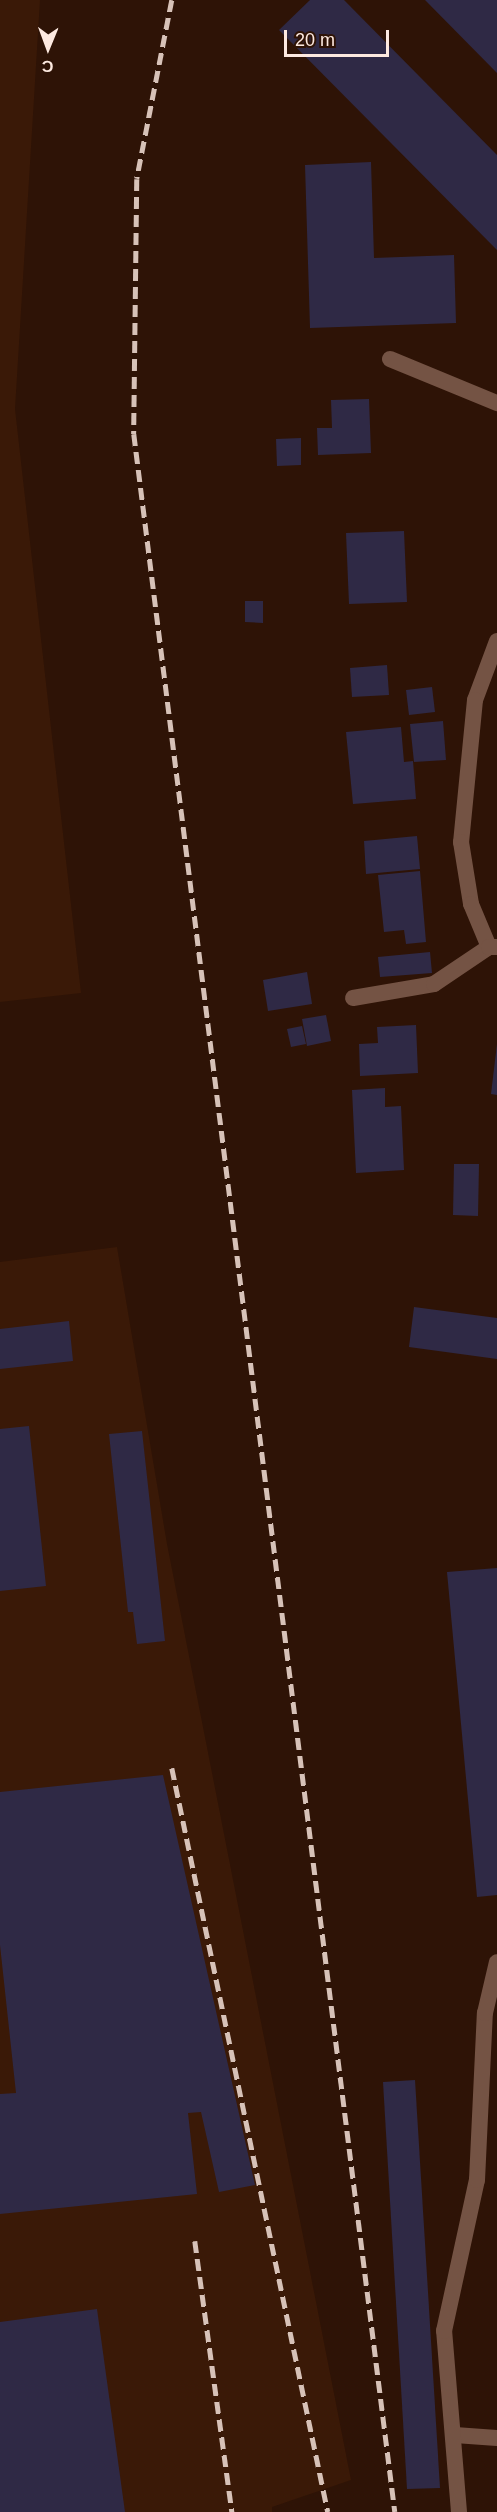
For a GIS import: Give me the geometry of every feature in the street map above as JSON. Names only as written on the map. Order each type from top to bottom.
[{"type":"street","points":[[390,359],[497,403]]},
{"type":"street","points":[[353,998],[434,984],[493,947],[471,904],[461,842],[475,700],[497,641]]},
{"type":"street","points":[[459,2512],[444,2331],[477,2180],[485,2013],[497,1962]]},
{"type":"street","points":[[454,2435],[497,2438]]},
{"type":"shaded area","points":[[0,0],[40,0],[15,409],[81,993],[0,1002]]},
{"type":"shaded area","points":[[117,1247],[167,1544],[351,2480],[272,2507],[272,2512],[0,2512],[0,1262]]},
{"type":"building","points":[[310,0],[344,0],[497,155],[497,250],[279,30]]},
{"type":"building","points":[[425,0],[497,0],[497,73]]},
{"type":"building","points":[[371,162],[374,258],[454,255],[456,323],[310,328],[305,165]]},
{"type":"building","points":[[369,399],[371,453],[318,455],[317,428],[332,428],[331,400]]},
{"type":"building","points":[[301,438],[301,465],[277,466],[276,439]]},
{"type":"building","points":[[404,531],[407,602],[349,604],[346,533]]},
{"type":"building","points":[[245,601],[263,601],[263,623],[245,622]]},
{"type":"building","points":[[387,665],[389,695],[352,697],[350,668]]},
{"type":"building","points":[[432,687],[435,712],[409,715],[406,690]]},
{"type":"building","points":[[443,721],[446,760],[414,762],[410,724]]},
{"type":"building","points":[[401,727],[404,762],[413,761],[416,799],[353,804],[346,732]]},
{"type":"building","points":[[417,836],[420,869],[366,874],[364,841]]},
{"type":"building","points":[[420,871],[426,942],[406,944],[404,930],[384,932],[378,875]]},
{"type":"building","points":[[430,952],[432,973],[380,977],[378,957]]},
{"type":"building","points":[[307,972],[312,1004],[268,1011],[263,980]]},
{"type":"building","points":[[326,1015],[331,1041],[307,1046],[302,1019]]},
{"type":"building","points":[[416,1025],[418,1073],[360,1076],[359,1044],[378,1043],[377,1027]]},
{"type":"building","points":[[302,1026],[306,1044],[291,1047],[287,1029]]},
{"type":"building","points":[[497,1044],[497,1095],[491,1094]]},
{"type":"building","points":[[385,1088],[385,1107],[401,1106],[404,1170],[356,1173],[352,1090]]},
{"type":"building","points":[[454,1164],[479,1164],[478,1216],[453,1215]]},
{"type":"building","points":[[414,1307],[497,1318],[497,1359],[409,1347]]},
{"type":"building","points":[[69,1321],[73,1361],[0,1369],[0,1329]]},
{"type":"building","points":[[29,1426],[46,1586],[0,1591],[0,1429]]},
{"type":"building","points":[[142,1431],[165,1641],[137,1644],[133,1612],[128,1612],[109,1434]]},
{"type":"building","points":[[497,1568],[497,1895],[477,1897],[447,1572]]},
{"type":"building","points":[[163,1775],[255,2185],[219,2192],[201,2112],[188,2113],[197,2194],[0,2214],[0,2094],[16,2093],[0,1945],[0,1792]]},
{"type":"building","points":[[415,2080],[440,2488],[407,2489],[383,2082]]},
{"type":"building","points":[[97,2309],[125,2512],[0,2512],[0,2322]]},
{"type":"railway","points":[[172,0],[137,179],[134,434],[395,2512]]},
{"type":"railway","points":[[172,1768],[328,2512]]},
{"type":"railway","points":[[195,2241],[232,2512]]}]
